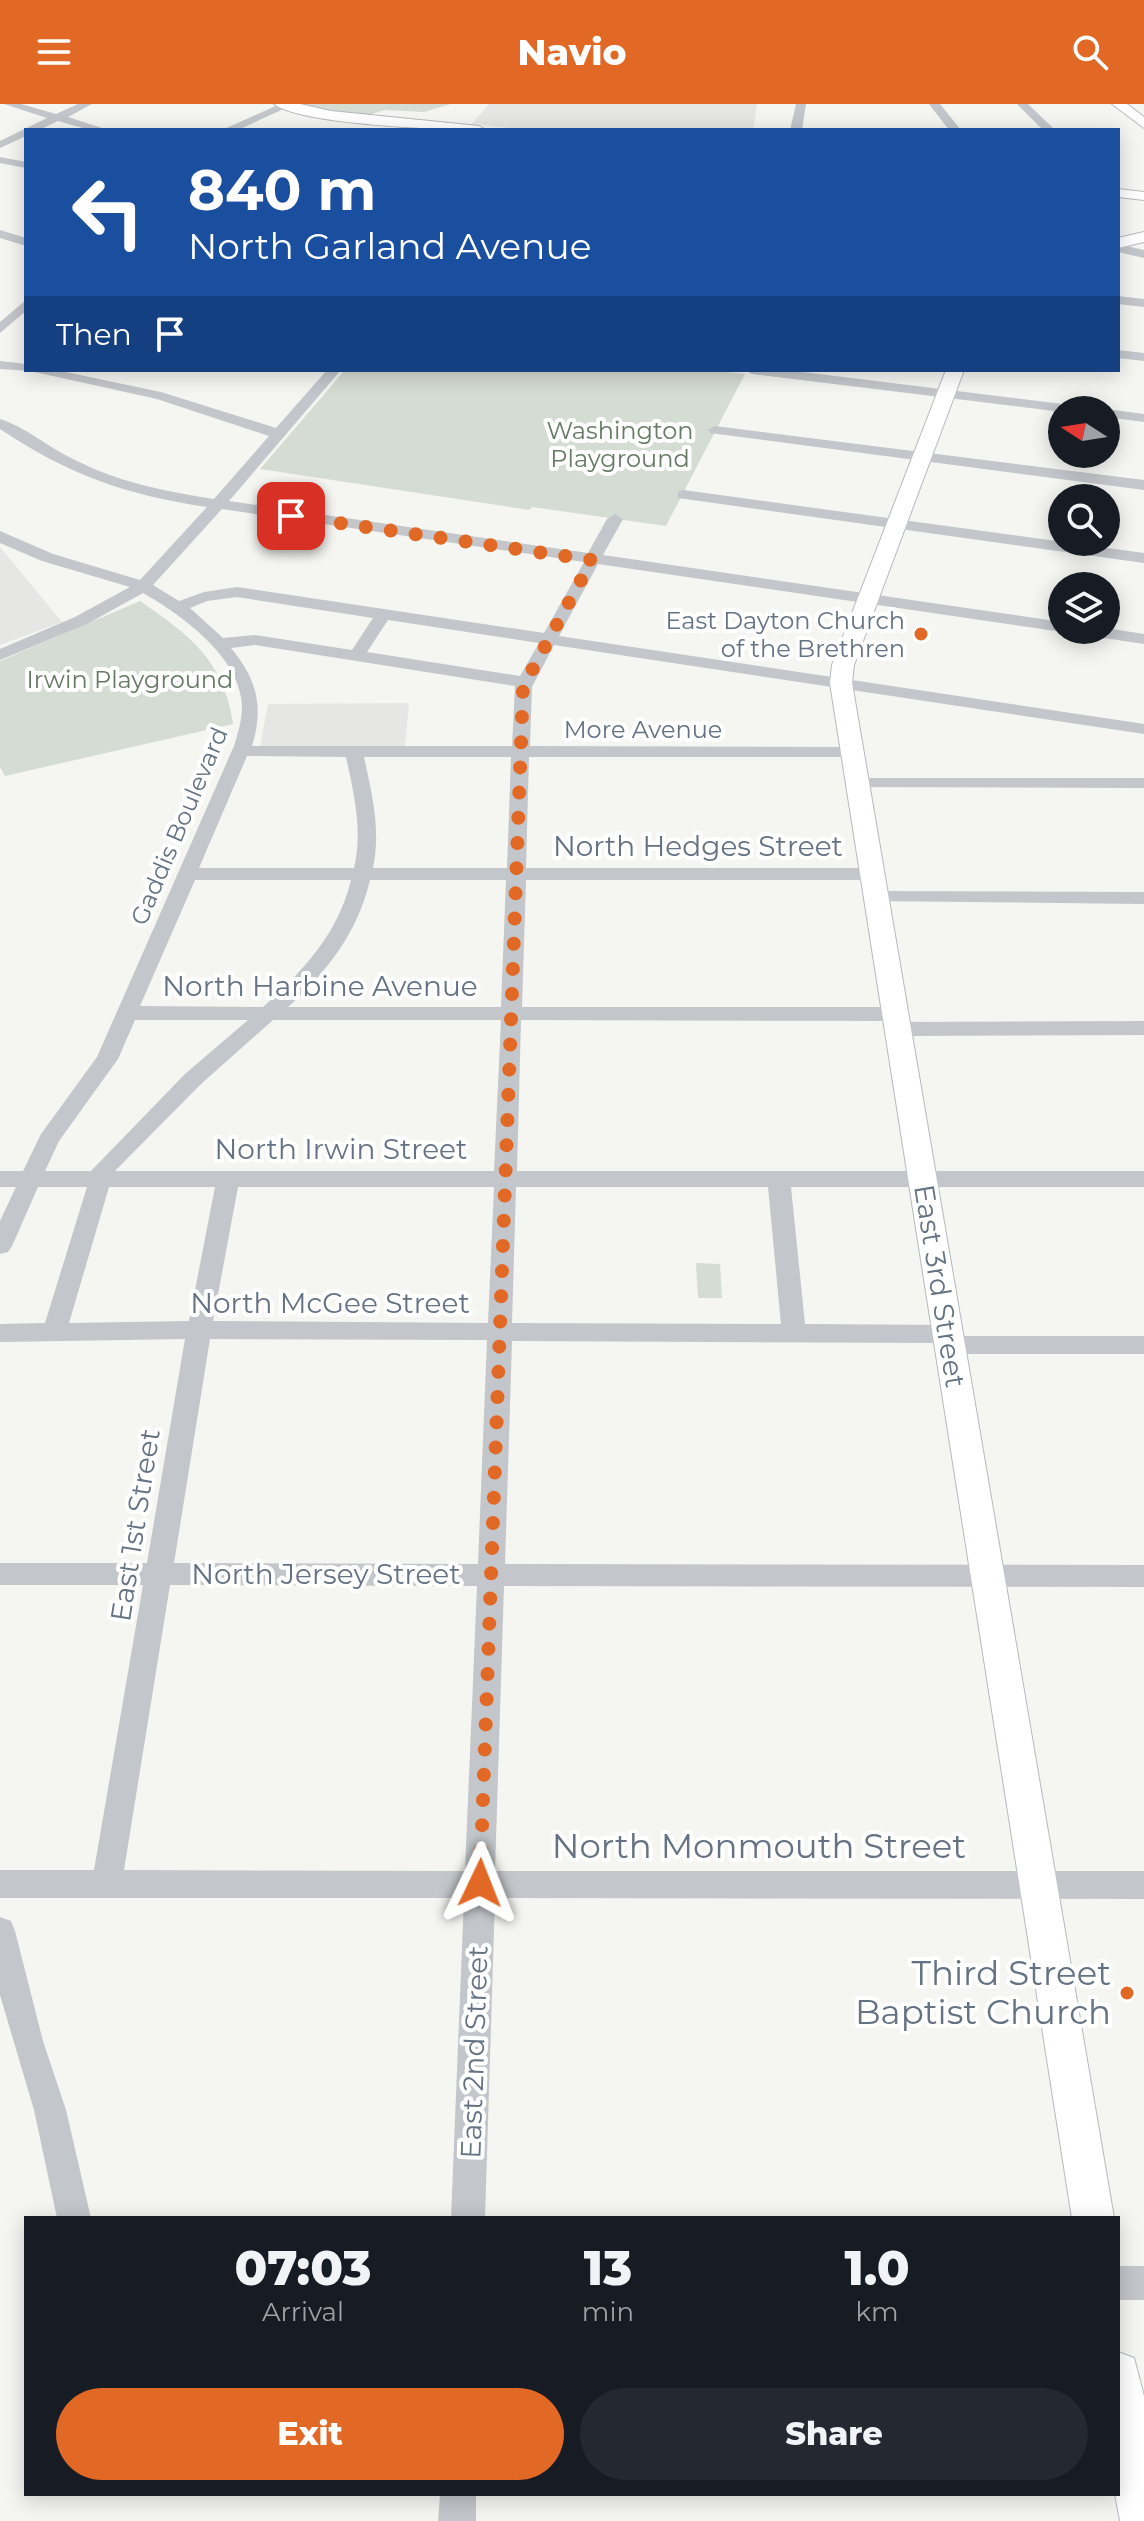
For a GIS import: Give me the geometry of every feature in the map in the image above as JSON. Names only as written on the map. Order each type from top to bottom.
[{"type":"main road","points":[[1119,104],[1144,124]]},
{"type":"main road","points":[[283,105],[322,114],[459,128]]},
{"type":"main road","points":[[1120,193],[1144,196]]},
{"type":"main road","points":[[1120,245],[1144,237]]},
{"type":"main road","name":"East 3rd Street","points":[[951,382],[843,665],[841,683],[1093,2216]]},
{"type":"main road","points":[[1120,2386],[1143,2521]]},
{"type":"street","points":[[9,104],[96,128]]},
{"type":"street","points":[[34,128],[87,104]]},
{"type":"street","points":[[796,128],[801,104]]},
{"type":"street","points":[[934,104],[953,128]]},
{"type":"street","points":[[1022,104],[1047,128]]},
{"type":"street","points":[[232,128],[283,105]]},
{"type":"street","points":[[0,145],[24,133]]},
{"type":"street","points":[[0,160],[24,165]]},
{"type":"street","points":[[0,234],[24,241]]},
{"type":"street","points":[[1120,247],[1144,254]]},
{"type":"street","points":[[1120,300],[1144,303]]},
{"type":"street","points":[[0,329],[24,306]]},
{"type":"street","points":[[1120,354],[1144,357]]},
{"type":"street","points":[[0,365],[24,368]]},
{"type":"street","points":[[46,372],[147,392],[278,433]]},
{"type":"street","points":[[0,655],[70,624],[143,586],[156,575],[332,372]]},
{"type":"street","points":[[785,372],[951,382],[1048,403]]},
{"type":"street","points":[[1120,415],[1144,418]]},
{"type":"street","points":[[0,423],[65,463],[110,482],[150,494],[1048,625]]},
{"type":"street","points":[[715,430],[1144,485]]},
{"type":"street","points":[[683,495],[1144,558]]},
{"type":"street","name":"East 2nd Street","points":[[468,2216],[523,682],[615,519]]},
{"type":"street","name":"Gaddis Boulevard","points":[[0,536],[23,549],[143,586],[178,607],[237,668],[248,691],[251,721],[129,1013],[107,1059],[63,1117],[30,1178],[0,1246]]},
{"type":"street","points":[[178,607],[204,597],[237,592],[1144,729]]},
{"type":"street","points":[[356,656],[384,614]]},
{"type":"street","points":[[1120,635],[1144,639]]},
{"type":"street","points":[[217,644],[255,640],[523,682]]},
{"type":"street","name":"More Avenue","points":[[241,751],[852,752]]},
{"type":"street","points":[[54,1333],[103,1170],[155,1116],[303,982],[338,939],[349,917],[367,852],[367,821],[354,752]]},
{"type":"street","points":[[858,783],[1144,783]]},
{"type":"street","name":"North Hedges Street","points":[[188,874],[517,875],[1144,898]]},
{"type":"street","name":"North Harbine Avenue","points":[[129,1013],[512,1014],[1144,1028]]},
{"type":"street","name":"North Irwin Street","points":[[0,1179],[1144,1179]]},
{"type":"street","name":"East 1st Street","points":[[107,1883],[199,1330],[228,1179]]},
{"type":"street","points":[[779,1180],[794,1335]]},
{"type":"street","name":"North McGee Street","points":[[0,1333],[199,1330],[794,1335],[1144,1345]]},
{"type":"street","name":"North Jersey Street","points":[[0,1574],[1144,1576]]},
{"type":"street","name":"North Monmouth Street","points":[[0,1884],[1144,1885]]},
{"type":"street","points":[[0,1931],[27,2041],[50,2110],[74,2216]]},
{"type":"street","points":[[1120,2283],[1144,2283]]},
{"type":"street","points":[[457,2521],[458,2496]]},
{"type":"shaded area","points":[[489,104],[757,104],[753,128],[513,128],[472,124]]},
{"type":"shaded area","points":[[0,547],[62,622],[0,645]]},
{"type":"shaded area","points":[[409,703],[405,746],[260,747],[268,704]]},
{"type":"green space","points":[[283,104],[451,104],[424,112],[385,110],[365,116],[306,111]]},
{"type":"green space","name":"Washington Playground","points":[[343,372],[745,374],[666,526],[532,507],[529,510],[260,469]]},
{"type":"green space","name":"Irwin Playground","points":[[140,601],[175,626],[202,652],[222,683],[233,724],[5,776],[0,767],[0,661]]},
{"type":"green space","points":[[696,1263],[720,1264],[722,1298],[698,1298]]},
{"type":"place","name":"East Dayton Church of the Brethren","points":[[921,634]]},
{"type":"place","name":"Third Street Baptist Church","points":[[1127,1993]]},
{"type":"route","points":[[291,516],[592,560],[524,680],[523,687],[480,1883]]}]
